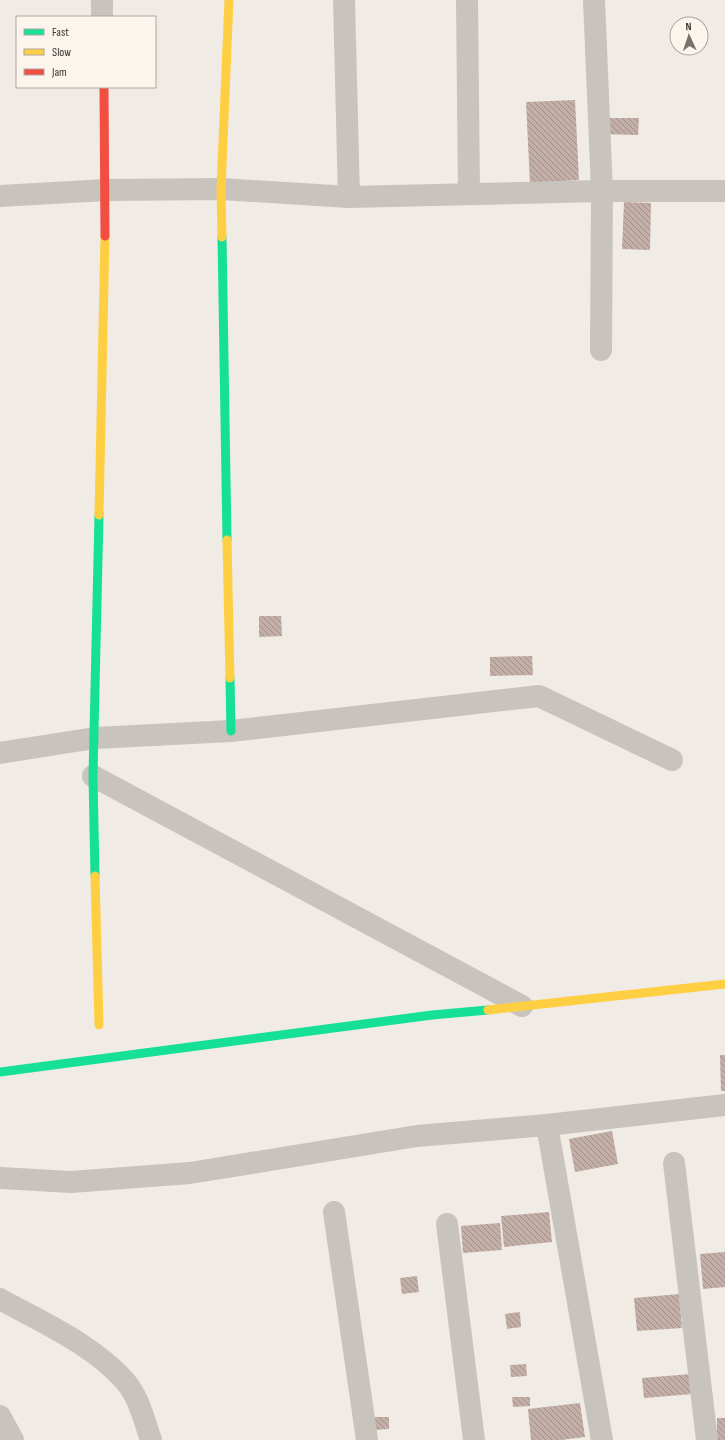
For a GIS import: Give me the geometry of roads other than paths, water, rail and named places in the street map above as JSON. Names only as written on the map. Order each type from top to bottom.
[{"type":"street","points":[[102,0],[102,16]]},
{"type":"street","points":[[229,0],[221,189],[231,731]]},
{"type":"street","points":[[344,0],[349,197]]},
{"type":"street","points":[[467,0],[469,194]]},
{"type":"street","points":[[594,0],[602,191],[601,350]]},
{"type":"street","points":[[99,1025],[93,776],[106,190],[104,88]]},
{"type":"street","points":[[0,196],[106,190],[221,189],[349,197],[602,191],[725,191]]},
{"type":"street","points":[[0,753],[95,738],[231,731],[539,696],[672,760]]},
{"type":"street","points":[[93,776],[522,1006]]},
{"type":"street","points":[[0,1072],[424,1016],[596,1000],[725,984]]},
{"type":"street","points":[[0,1178],[71,1182],[190,1173],[417,1136],[547,1125],[725,1105]]},
{"type":"street","points":[[547,1125],[602,1440]]},
{"type":"street","points":[[674,1163],[707,1440]]},
{"type":"street","points":[[334,1212],[367,1440]]},
{"type":"street","points":[[447,1224],[474,1440]]},
{"type":"street","points":[[0,1299],[92,1351],[126,1382],[139,1405],[151,1440]]},
{"type":"street","points":[[0,1416],[12,1440]]}]
